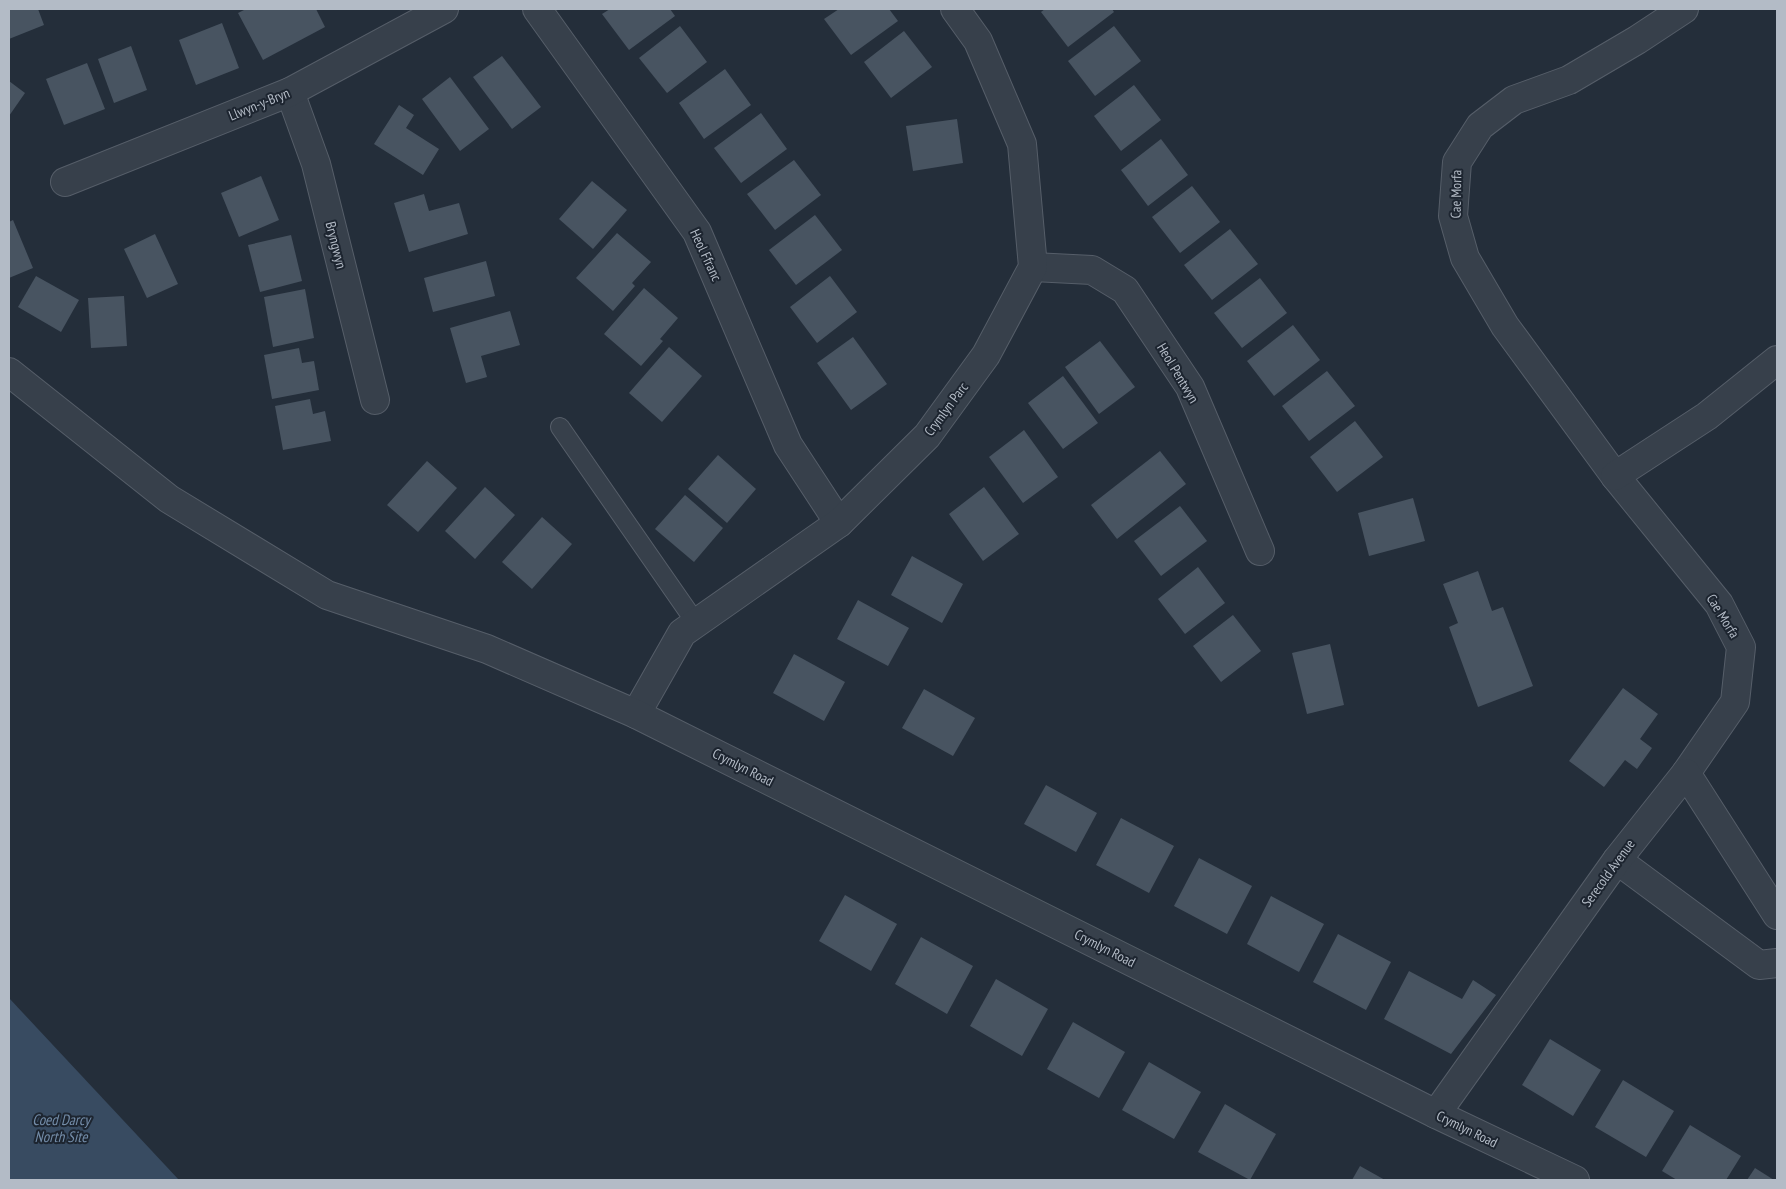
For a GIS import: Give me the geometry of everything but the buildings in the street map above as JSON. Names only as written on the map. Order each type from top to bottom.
[{"type":"street","name":"Llwyn-y-Bryn","points":[[65,182],[290,92],[444,9]]},
{"type":"street","name":"Heol Ffranc","points":[[537,9],[697,232],[788,445],[839,523]]},
{"type":"street","points":[[955,9],[978,41],[1022,144],[1033,267]]},
{"type":"street","name":"Cae Morfa","points":[[1676,11],[1638,40],[1570,80],[1514,100],[1480,126],[1457,162],[1452,216],[1465,258],[1505,326],[1614,476],[1719,604],[1742,647],[1736,702],[1686,773]]},
{"type":"street","name":"Bryngwyn","points":[[290,92],[316,164],[375,400]]},
{"type":"street","name":"Crymlyn Parc","points":[[636,714],[682,633],[839,523],[927,436],[986,355],[1033,267]]},
{"type":"street","name":"Heol Pentwyn","points":[[1033,267],[1092,270],[1126,290],[1190,388],[1260,551]]},
{"type":"street","points":[[1614,476],[1707,416],[1777,360]]},
{"type":"street","name":"Crymlyn Road","points":[[9,372],[169,499],[327,595],[487,649],[636,714],[1436,1114],[1575,1180]]},
{"type":"street","points":[[1686,773],[1777,915]]},
{"type":"street","name":"Serecold Avenue","points":[[1436,1114],[1616,860],[1686,773]]},
{"type":"street","points":[[1616,860],[1759,965],[1777,963]]},
{"type":"lane","points":[[560,428],[696,623]]},
{"type":"water","name":"Coed Darcy North Site","points":[[9,998],[179,1180],[9,1180]]}]
